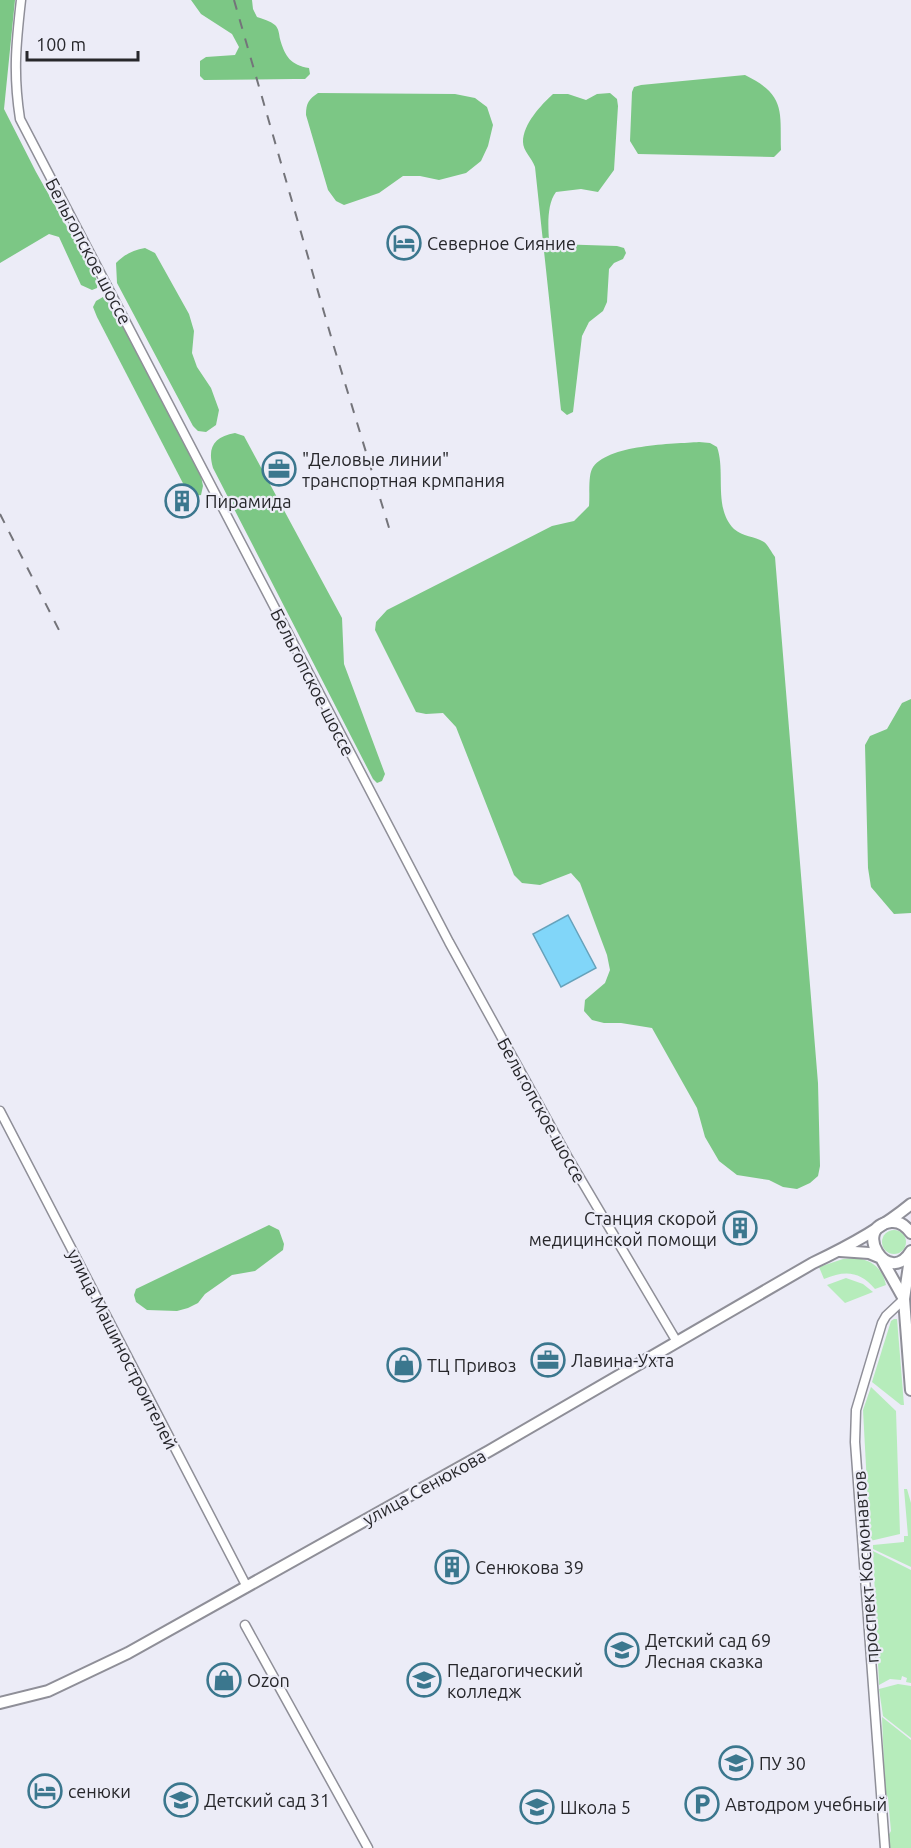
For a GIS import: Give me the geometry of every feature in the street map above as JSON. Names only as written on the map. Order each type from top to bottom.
[{"type":"main road","name":"улица Сенюкова","points":[[0,1702],[48,1691],[108,1663],[247,1587],[813,1263],[839,1251],[882,1226],[911,1204]]},
{"type":"main road","points":[[904,1299],[874,1249],[873,1243],[874,1236],[882,1226],[894,1222],[900,1223],[911,1233]]},
{"type":"main road","name":"улица Сенюкова","points":[[839,1251],[869,1253],[890,1262],[903,1260],[911,1252]]},
{"type":"main road","points":[[911,1252],[904,1299],[911,1390]]},
{"type":"street","name":"Бельгопское шоссе","points":[[21,0],[14,63],[15,90],[20,119],[449,942],[567,1156],[677,1342]]},
{"type":"street","name":"улица Машиностроителей","points":[[0,1111],[247,1587]]},
{"type":"street","name":"проспект Космонавтов","points":[[885,1848],[856,1452],[855,1410],[882,1323],[904,1299]]},
{"type":"street","points":[[245,1625],[368,1848]]},
{"type":"green space","points":[[0,0],[15,0],[4,109],[36,172],[98,282],[97,288],[92,290],[81,285],[59,237],[49,234],[0,263]]},
{"type":"green space","points":[[191,0],[252,0],[257,17],[269,21],[276,27],[284,51],[293,62],[309,68],[310,74],[305,79],[204,80],[200,76],[200,61],[206,57],[235,55],[239,47],[232,34],[201,14]]},
{"type":"green space","points":[[745,75],[768,90],[778,105],[781,150],[774,157],[638,154],[630,141],[634,87]]},
{"type":"green space","points":[[318,93],[455,94],[475,98],[487,107],[493,125],[488,146],[481,161],[466,173],[439,180],[420,176],[403,176],[379,193],[344,205],[336,201],[328,190],[306,115],[309,102]]},
{"type":"green space","points":[[610,93],[617,99],[618,106],[614,170],[598,192],[581,189],[556,192],[548,221],[549,240],[555,244],[617,246],[624,248],[626,253],[623,259],[614,263],[609,269],[607,302],[603,311],[589,322],[582,336],[573,412],[567,415],[561,410],[535,167],[523,142],[526,128],[534,115],[553,94],[568,94],[586,100],[597,94]]},
{"type":"green space","points":[[145,248],[155,253],[189,314],[194,331],[192,353],[197,367],[211,388],[219,410],[216,425],[206,432],[198,431],[193,426],[117,283],[116,263],[129,253]]},
{"type":"green space","points":[[103,297],[112,303],[201,476],[203,486],[201,495],[194,496],[187,491],[97,317],[93,307],[96,301]]},
{"type":"green space","points":[[235,433],[244,436],[342,618],[344,664],[385,774],[382,781],[377,783],[373,779],[213,468],[211,454],[214,444],[222,437]]},
{"type":"green space","points":[[699,442],[710,443],[717,447],[722,500],[728,520],[737,532],[764,542],[775,557],[818,1083],[820,1166],[818,1176],[797,1189],[783,1187],[769,1180],[737,1175],[719,1161],[705,1137],[697,1108],[652,1028],[592,1020],[584,1011],[585,1000],[605,983],[610,970],[607,955],[580,883],[571,873],[540,885],[522,883],[514,875],[456,727],[443,713],[416,712],[375,630],[376,622],[387,610],[552,526],[574,521],[589,506],[591,472],[600,461],[625,450]]},
{"type":"green space","points":[[911,699],[911,913],[894,914],[871,887],[868,868],[865,745],[870,736],[887,729],[902,703]]},
{"type":"green space","points":[[269,1225],[279,1230],[284,1244],[283,1250],[255,1271],[232,1275],[205,1294],[198,1303],[177,1311],[147,1310],[136,1302],[134,1295],[136,1289]]},
{"type":"green space","points":[[894,1230],[903,1233],[906,1242],[903,1251],[894,1254],[885,1251],[882,1242],[885,1233]]},
{"type":"green space","points":[[857,1258],[876,1266],[886,1285],[875,1289],[864,1279],[845,1273],[824,1279],[819,1267],[843,1259]]},
{"type":"green space","points":[[846,1278],[863,1284],[873,1292],[845,1303],[827,1285]]},
{"type":"green space","points":[[897,1319],[904,1405],[872,1382],[891,1321]]},
{"type":"green space","points":[[871,1387],[896,1411],[900,1534],[870,1541],[863,1410]]},
{"type":"green space","points":[[904,1489],[907,1489],[911,1503],[911,1567],[873,1549],[873,1545],[904,1542],[904,1536],[908,1536]]},
{"type":"green space","points":[[873,1551],[911,1570],[911,1683],[906,1682],[907,1678],[902,1676],[901,1680],[890,1679],[879,1685]]},
{"type":"green space","points":[[898,1684],[911,1686],[911,1738],[883,1716],[879,1689]]},
{"type":"green space","points":[[882,1717],[911,1740],[911,1848],[889,1848],[888,1836],[891,1831],[888,1798],[885,1791]]},
{"type":"water","points":[[568,915],[596,968],[561,987],[533,934]]},
{"type":"railway","points":[[234,0],[334,347],[390,531]]},
{"type":"railway","points":[[0,514],[63,638]]},
{"type":"place","name":"Северное Сияние","points":[[404,243]]},
{"type":"place","name":"\"Деловые линии\" транспортная крмпания","points":[[279,469]]},
{"type":"place","name":"Пирамида","points":[[182,501]]},
{"type":"place","name":"Станция скорой медицинской помощи","points":[[740,1228]]},
{"type":"place","name":"Лавина-Ухта","points":[[548,1360]]},
{"type":"place","name":"ТЦ Привоз","points":[[404,1365]]},
{"type":"place","name":"Сенюкова 39","points":[[452,1567]]},
{"type":"place","name":"Детский сад 69 Лесная сказка","points":[[622,1650]]},
{"type":"place","name":"Ozon","points":[[224,1680]]},
{"type":"place","name":"Педагогический колледж","points":[[424,1680]]},
{"type":"place","name":"ПУ 30","points":[[736,1763]]},
{"type":"place","name":"сенюки","points":[[45,1791]]},
{"type":"place","name":"Детский сад 31","points":[[181,1800]]},
{"type":"place","name":"Автодром учебный","points":[[702,1804]]},
{"type":"place","name":"Школа 5","points":[[537,1807]]}]
